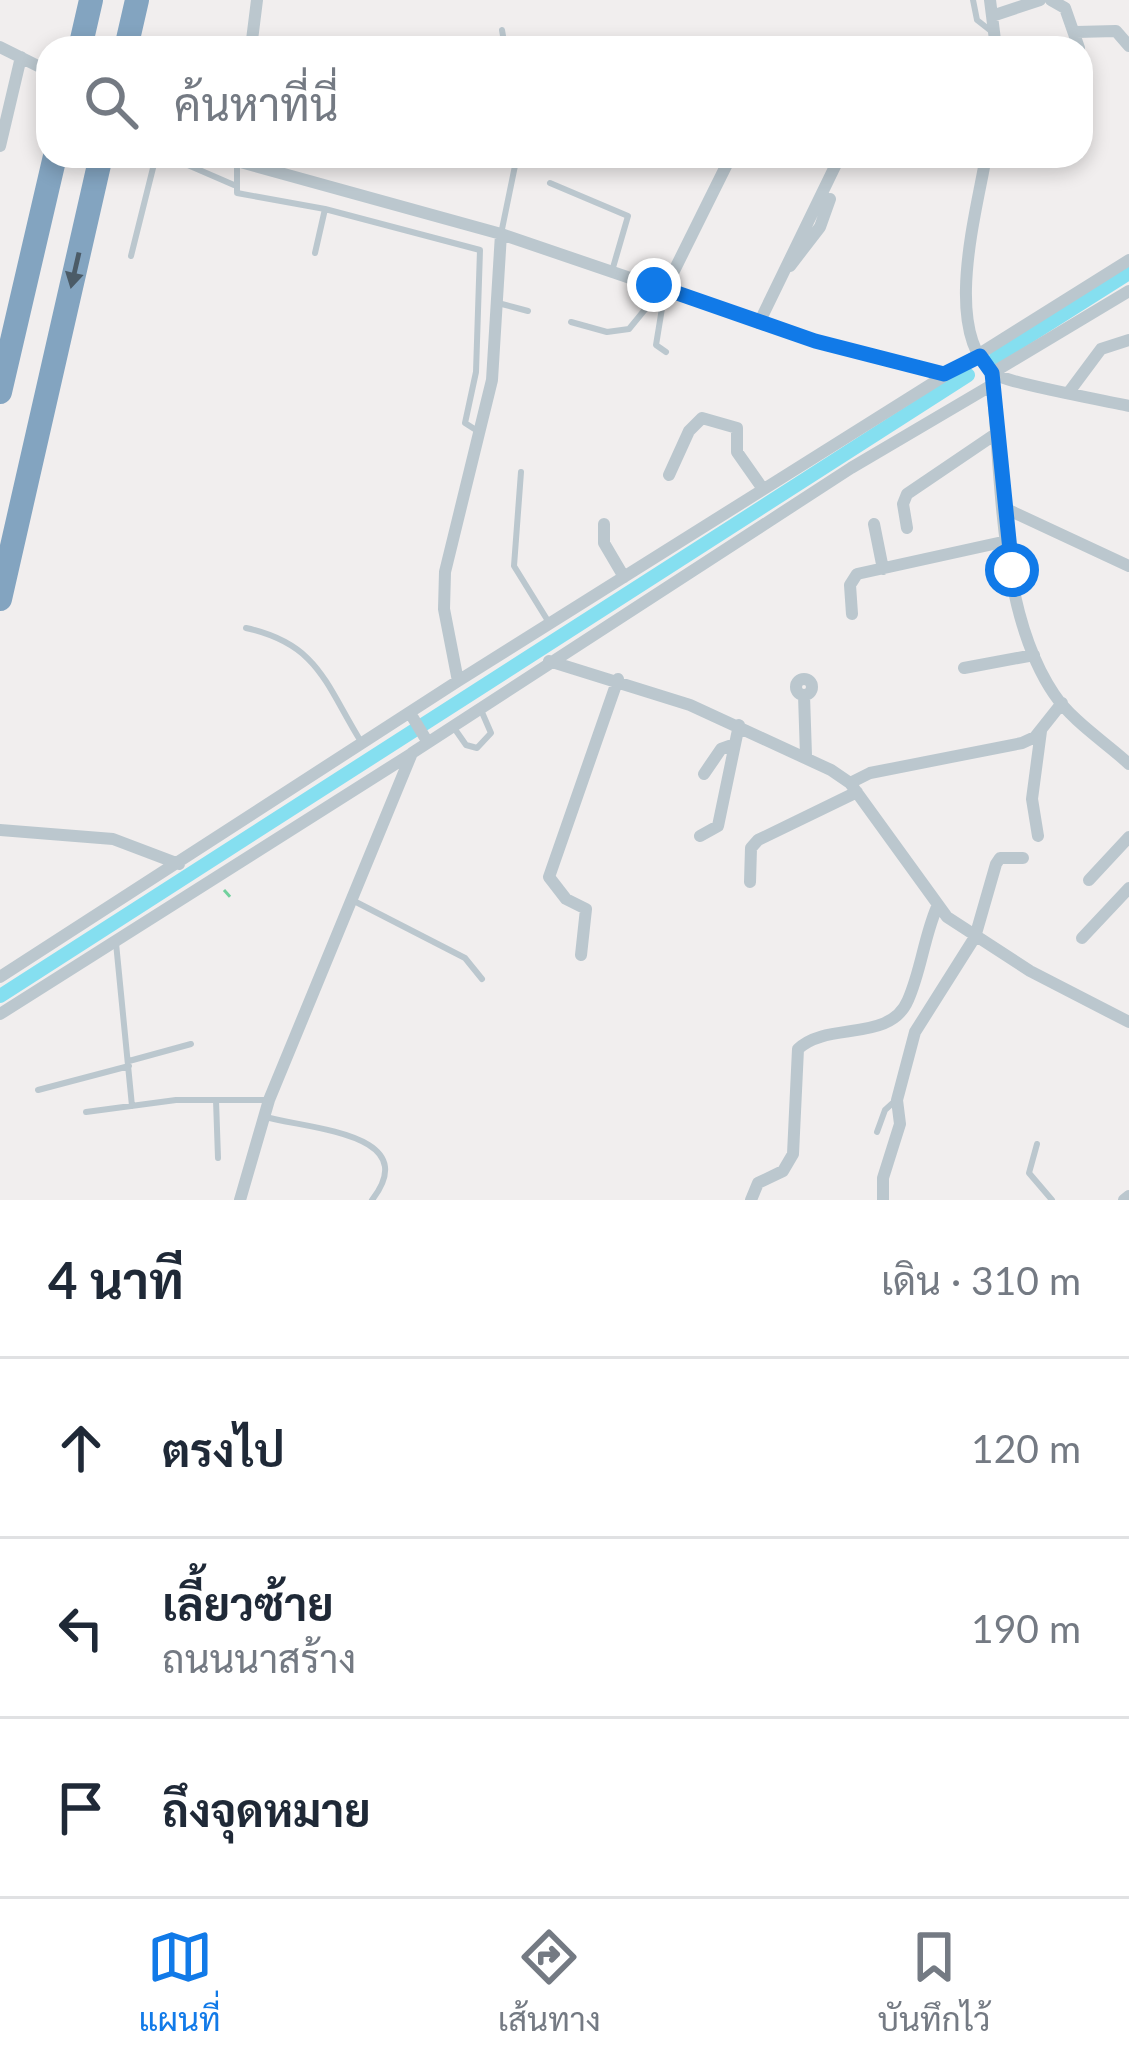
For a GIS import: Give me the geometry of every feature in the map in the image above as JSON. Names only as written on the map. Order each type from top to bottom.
[{"type":"highway","points":[[83,36],[91,0]]},
{"type":"highway","points":[[129,36],[137,0]]},
{"type":"highway","points":[[0,392],[52,168]]},
{"type":"highway","points":[[2,590],[98,168]]},
{"type":"street","points":[[252,36],[257,0]]},
{"type":"street","points":[[990,0],[994,36]]},
{"type":"street","points":[[992,16],[1040,0]]},
{"type":"street","points":[[1051,0],[1065,8],[1077,36]]},
{"type":"street","points":[[1076,32],[1116,31],[1129,46]]},
{"type":"street","points":[[0,46],[36,65]]},
{"type":"street","points":[[0,146],[21,57]]},
{"type":"street","points":[[269,168],[501,233],[759,323],[944,374]]},
{"type":"street","points":[[659,287],[724,168]]},
{"type":"street","points":[[759,323],[834,168]]},
{"type":"street","points":[[984,168],[964,301],[992,379],[1007,542],[1034,655],[1062,704],[1129,764]]},
{"type":"street","points":[[784,270],[820,227],[830,199]]},
{"type":"street","points":[[458,680],[444,609],[445,572],[492,380],[501,233]]},
{"type":"street","points":[[0,977],[362,743],[412,716],[458,680],[1129,260]]},
{"type":"street","points":[[0,1014],[1129,291]]},
{"type":"street","points":[[1069,392],[1101,349],[1129,340]]},
{"type":"street","points":[[992,379],[1129,406]]},
{"type":"street","points":[[668,476],[689,431],[703,418],[712,418],[737,428],[737,452],[763,489]]},
{"type":"street","points":[[907,528],[903,504],[907,494],[997,433]]},
{"type":"street","points":[[1002,508],[1129,566]]},
{"type":"street","points":[[604,524],[604,543],[624,577]]},
{"type":"street","points":[[874,524],[883,569]]},
{"type":"street","points":[[851,614],[851,578],[1007,542]]},
{"type":"street","points":[[964,668],[1034,655]]},
{"type":"street","points":[[549,661],[618,680],[739,725],[806,756],[853,788],[937,907],[975,937],[1129,1022]]},
{"type":"street","points":[[580,955],[586,909],[566,898],[549,877],[618,680]]},
{"type":"street","points":[[804,695],[806,756]]},
{"type":"street","points":[[749,882],[751,848],[758,840],[853,788],[870,772],[1002,749],[1041,730],[1062,704]]},
{"type":"street","points":[[412,716],[425,738]]},
{"type":"street","points":[[700,836],[718,826],[739,725]]},
{"type":"street","points":[[1038,836],[1032,799],[1041,730]]},
{"type":"street","points":[[704,774],[721,749],[735,744]]},
{"type":"street","points":[[240,1200],[268,1100],[412,753]]},
{"type":"street","points":[[0,830],[113,839],[179,864]]},
{"type":"street","points":[[1089,880],[1129,837]]},
{"type":"street","points":[[883,1200],[883,1178],[900,1124],[897,1100],[915,1032],[975,937],[996,864],[1000,858],[1023,858]]},
{"type":"street","points":[[1082,938],[1129,888]]},
{"type":"street","points":[[751,1200],[758,1183],[783,1171],[794,1154],[798,1049],[821,1034],[881,1024],[902,1010],[937,907]]},
{"type":"lane","points":[[973,0],[977,20],[991,36]]},
{"type":"lane","points":[[502,30],[503,36]]},
{"type":"lane","points":[[131,256],[153,168]]},
{"type":"lane","points":[[195,168],[234,185]]},
{"type":"lane","points":[[236,168],[237,194],[325,209],[481,250],[476,372],[465,423],[480,431]]},
{"type":"lane","points":[[501,233],[515,168]]},
{"type":"lane","points":[[550,183],[628,216],[612,271]]},
{"type":"lane","points":[[314,253],[325,209]]},
{"type":"lane","points":[[571,322],[607,332],[629,329],[659,287]]},
{"type":"lane","points":[[659,287],[656,345],[666,352]]},
{"type":"lane","points":[[498,303],[529,311]]},
{"type":"lane","points":[[520,472],[514,566],[550,624]]},
{"type":"lane","points":[[245,628],[288,640],[314,661],[362,743]]},
{"type":"lane","points":[[452,725],[466,745],[477,748],[491,734],[479,706]]},
{"type":"lane","points":[[354,901],[465,958],[482,979]]},
{"type":"lane","points":[[116,943],[132,1106]]},
{"type":"lane","points":[[38,1090],[191,1045]]},
{"type":"lane","points":[[216,1100],[218,1158]]},
{"type":"lane","points":[[86,1112],[268,1100]]},
{"type":"lane","points":[[877,1132],[885,1110],[897,1100]]},
{"type":"lane","points":[[262,1116],[373,1145],[385,1160],[386,1175],[372,1200]]},
{"type":"lane","points":[[1037,1144],[1029,1173],[1048,1199]]},
{"type":"path","points":[[215,879],[232,900]]},
{"type":"waterway","points":[[996,357],[1129,273]]},
{"type":"waterway","points":[[0,996],[968,375]]},
{"type":"route","points":[[654,285],[815,341],[944,374],[980,356],[992,373],[1002,508],[1012,570]]}]
